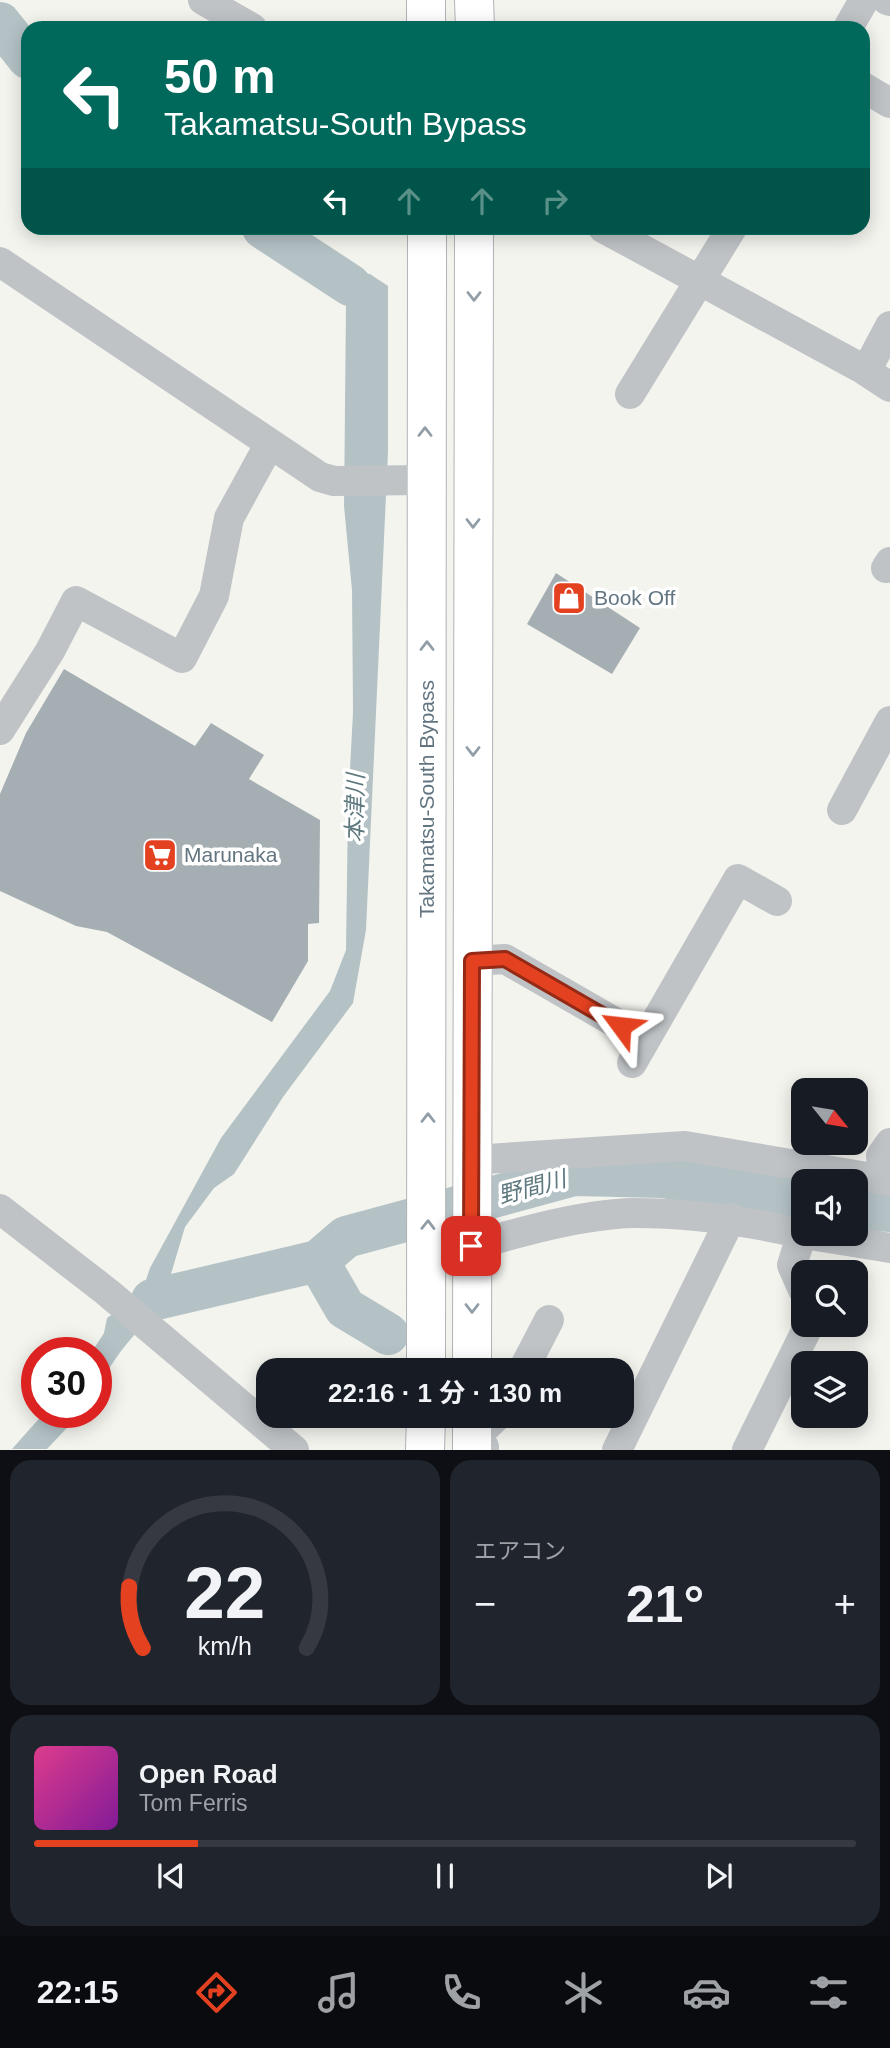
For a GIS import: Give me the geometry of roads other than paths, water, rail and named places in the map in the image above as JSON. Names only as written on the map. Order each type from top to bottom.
[{"type":"highway","points":[[426,0],[426,21]]},
{"type":"highway","points":[[474,0],[474,21]]},
{"type":"highway","name":"Takamatsu-South Bypass","points":[[426,235],[413,322],[407,480],[428,1186],[426,1358]]},
{"type":"highway","points":[[472,1358],[474,235]]},
{"type":"highway","points":[[425,1450],[426,1428]]},
{"type":"street","points":[[203,0],[240,21]]},
{"type":"street","points":[[852,21],[864,0]]},
{"type":"street","points":[[870,91],[890,103]]},
{"type":"street","points":[[615,235],[878,379],[890,326]]},
{"type":"street","points":[[630,394],[728,235]]},
{"type":"street","points":[[0,262],[320,477],[341,480],[407,480]]},
{"type":"street","points":[[0,730],[50,651],[76,601],[182,658],[214,596],[229,518],[269,445]]},
{"type":"street","points":[[842,810],[890,721]]},
{"type":"street","points":[[472,961],[505,959],[638,1051],[738,879],[777,901]]},
{"type":"street","points":[[472,1167],[685,1146],[887,1181],[881,1156],[890,1143]]},
{"type":"street","points":[[0,1209],[107,1292],[295,1450]]},
{"type":"street","points":[[471,1246],[532,1229],[631,1213],[730,1218],[791,1231]]},
{"type":"street","points":[[617,1450],[730,1218]]},
{"type":"street","points":[[868,1244],[890,1248]]},
{"type":"street","points":[[529,1358],[549,1320]]},
{"type":"street","points":[[747,1450],[803,1337]]},
{"type":"water","points":[[305,247],[353,272],[370,274],[388,286],[388,452],[366,930],[353,1003],[283,1097],[234,1174],[214,1188],[185,1227],[168,1284],[175,1300],[130,1340],[112,1365],[112,1337],[101,1337],[107,1318],[141,1295],[150,1268],[221,1138],[330,991],[346,950],[348,808],[353,712],[352,590],[344,506],[346,304],[340,292],[298,263]]},
{"type":"water","points":[[31,1428],[67,1428],[47,1449],[12,1449]]},
{"type":"waterway","name":"本津川","points":[[0,23],[21,49]]},
{"type":"waterway","name":"本津川","points":[[274,235],[350,285]]},
{"type":"waterway","name":"野間川","points":[[152,1300],[318,1261],[346,1237],[574,1175],[662,1177],[791,1196]]},
{"type":"waterway","name":"野間川","points":[[868,1209],[890,1211]]},
{"type":"waterway","points":[[318,1261],[345,1308],[388,1334]]},
{"type":"place","name":"Book Off","points":[[569,598]]},
{"type":"place","name":"Marunaka","points":[[160,855]]}]
